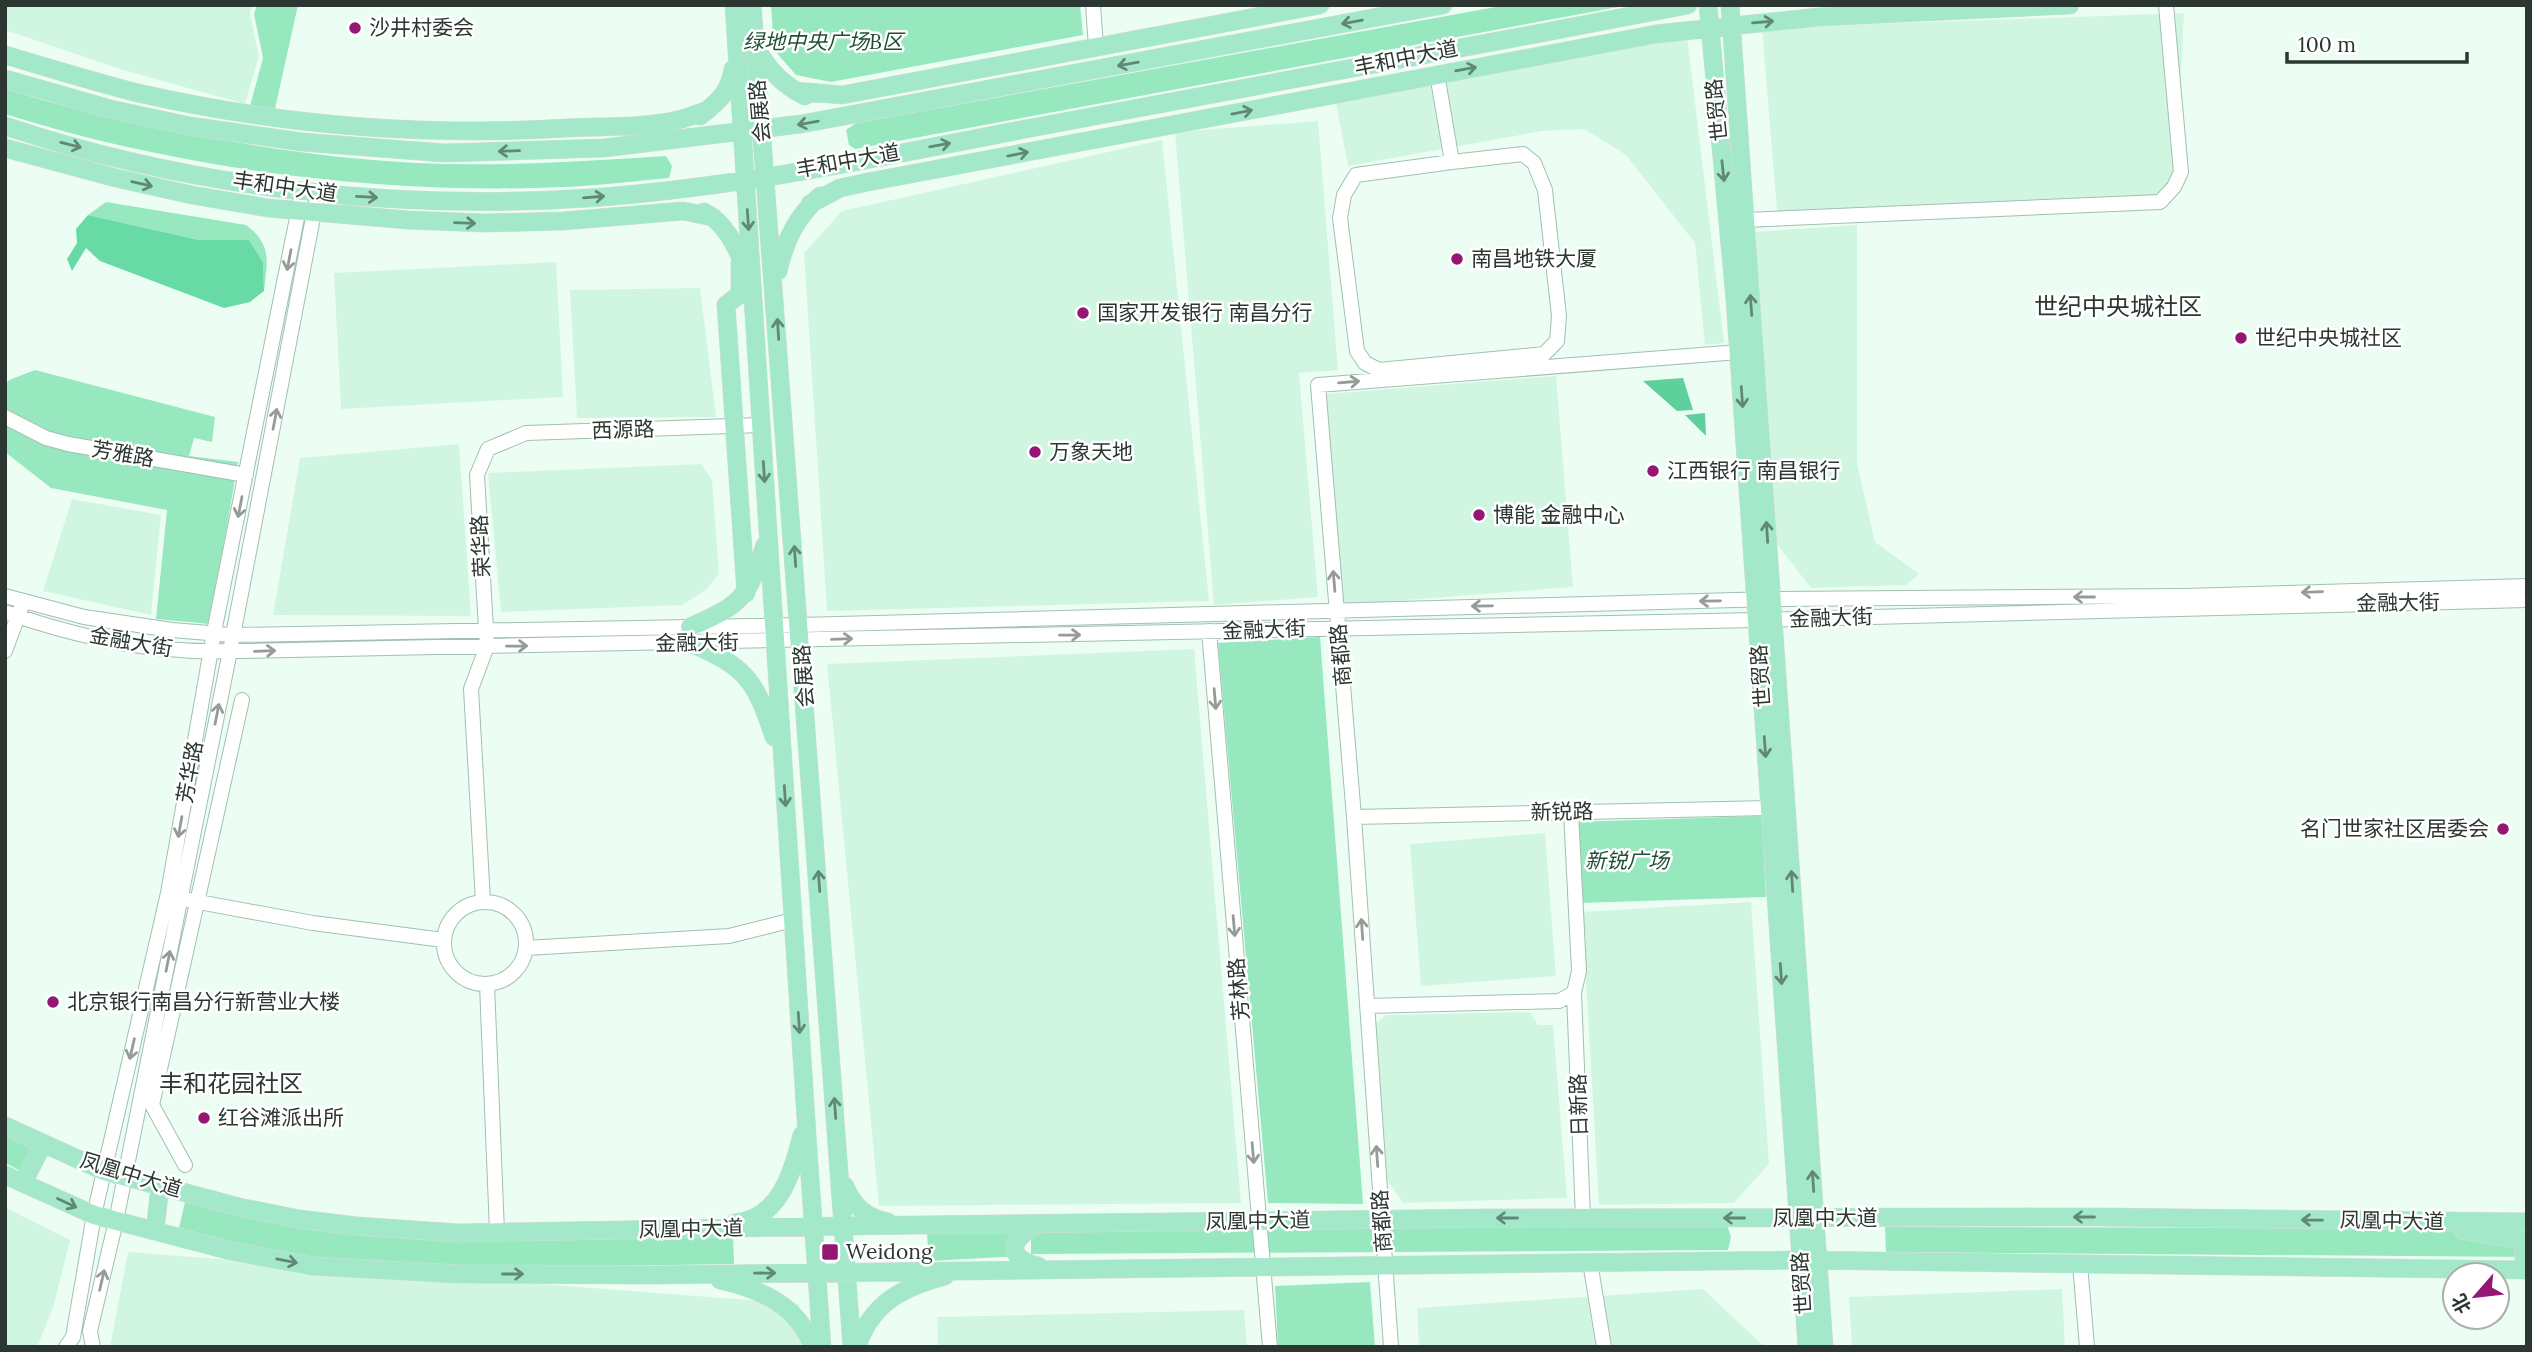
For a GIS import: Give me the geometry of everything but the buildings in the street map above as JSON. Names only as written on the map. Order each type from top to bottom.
[{"type":"main road","name":"会展路","points":[[734,5],[822,1347]]},
{"type":"main road","name":"会展路","points":[[752,5],[847,1271],[855,1347]]},
{"type":"main road","points":[[794,91],[842,95],[1320,5]]},
{"type":"main road","points":[[5,79],[110,109],[190,125],[302,142],[444,153],[604,148],[761,130],[858,114],[1443,5]]},
{"type":"main road","name":"丰和中大道","points":[[5,127],[308,203],[590,198],[766,177],[1688,5]]},
{"type":"main road","name":"世贸路","points":[[1708,5],[1765,620],[1809,1260],[1807,1347]]},
{"type":"main road","name":"世贸路","points":[[1730,5],[1745,220],[1763,599]]},
{"type":"main road","points":[[810,204],[841,188],[868,182],[1656,34],[1731,24],[1818,17],[2070,5]]},
{"type":"main road","points":[[656,142],[685,127],[721,98],[730,85],[737,45]]},
{"type":"main road","points":[[755,46],[769,69],[794,91],[858,114]]},
{"type":"main road","points":[[5,55],[139,93],[298,120],[403,131],[533,130],[647,124],[680,120],[708,110]]},
{"type":"main road","points":[[5,148],[192,195],[268,208],[308,203],[408,220],[484,223],[562,221],[683,211],[713,217]]},
{"type":"main road","points":[[774,284],[784,246],[796,221],[810,204],[870,157]]},
{"type":"main road","points":[[644,192],[687,203],[713,217],[727,233],[752,281]]},
{"type":"main road","points":[[740,255],[740,295],[726,305],[746,593]]},
{"type":"main road","points":[[768,535],[755,577],[746,593],[736,604],[690,635],[740,669],[751,684],[764,705],[783,764]]},
{"type":"main road","name":"世贸路","points":[[1765,620],[1770,808],[1806,1218]]},
{"type":"main road","points":[[661,1229],[741,1222],[757,1216],[776,1202],[786,1188],[806,1122]]},
{"type":"main road","name":"凤凰中大道","points":[[5,1126],[104,1171],[239,1207],[299,1219],[357,1226],[458,1233],[813,1226],[1583,1218],[2111,1217],[2527,1222]]},
{"type":"main road","points":[[23,1183],[43,1144]]},
{"type":"main road","points":[[838,1151],[845,1187],[856,1206],[883,1221],[919,1225]]},
{"type":"main road","name":"凤凰中大道","points":[[5,1174],[94,1215],[231,1251],[312,1266],[459,1274],[692,1274],[1809,1260],[2526,1270]]},
{"type":"main road","points":[[155,1231],[160,1186]]},
{"type":"main road","points":[[2418,1221],[2524,1241],[2526,1270]]},
{"type":"main road","points":[[1041,1224],[1019,1236],[1015,1252],[1026,1263],[1049,1269]]},
{"type":"main road","name":"世贸路","points":[[1809,1260],[1824,1347]]},
{"type":"main road","points":[[855,1347],[867,1321],[897,1294],[926,1281],[968,1270]]},
{"type":"main road","points":[[692,1274],[744,1286],[763,1293],[788,1308],[810,1337],[813,1347]]},
{"type":"street","points":[[1093,5],[1096,47]]},
{"type":"street","points":[[1745,220],[2160,202],[2174,187],[2181,172],[2166,5]]},
{"type":"street","points":[[1437,74],[1452,162]]},
{"type":"street","points":[[1523,155],[1534,163],[1545,190],[1559,316],[1558,341],[1544,354],[1379,370],[1365,363],[1357,351],[1340,218],[1344,195],[1356,175],[1452,162],[1523,155]]},
{"type":"street","name":"芳华路","points":[[66,1347],[73,1337],[94,1215],[168,893],[214,633],[246,475],[308,203]]},
{"type":"street","name":"芳华路","points":[[93,1347],[90,1331],[116,1221],[230,651],[308,203]]},
{"type":"street","name":"商都路","points":[[1391,1347],[1354,817],[1318,385],[1739,352]]},
{"type":"street","name":"芳雅路","points":[[5,417],[46,438],[68,444],[246,475]]},
{"type":"street","name":"西源路","points":[[488,449],[526,433],[761,425]]},
{"type":"street","name":"荣华路","points":[[483,901],[471,689],[486,646],[477,475],[488,449]]},
{"type":"street","name":"金融大街","points":[[801,633],[1337,610],[1763,599],[2184,596],[2527,586]]},
{"type":"street","name":"金融大街","points":[[5,596],[84,617],[172,630],[233,635],[486,631],[690,635]]},
{"type":"street","points":[[5,651],[12,615],[23,600]]},
{"type":"street","name":"金融大街","points":[[12,615],[111,640],[178,650],[230,651],[486,646],[774,633],[1209,631],[2527,600]]},
{"type":"street","name":"芳林路","points":[[1209,631],[1270,1347]]},
{"type":"street","points":[[185,1165],[152,1105],[242,700]]},
{"type":"street","name":"新锐路","points":[[1354,817],[1770,808]]},
{"type":"street","name":"日新路","points":[[1571,812],[1578,971],[1574,993],[1583,1218]]},
{"type":"street","points":[[180,899],[313,923],[443,940]]},
{"type":"street","points":[[483,901],[497,903],[515,915],[525,934],[526,948],[523,959],[509,977],[487,984],[473,983],[460,977],[447,960],[443,940],[451,917],[460,909],[483,901]]},
{"type":"street","points":[[526,948],[729,936],[793,920]]},
{"type":"street","points":[[487,984],[497,1233]]},
{"type":"street","points":[[1367,1006],[1559,1001],[1574,993]]},
{"type":"street","points":[[1590,1262],[1604,1347]]},
{"type":"street","points":[[2080,1264],[2087,1347]]},
{"type":"shaded area","points":[[5,5],[252,5],[250,14],[259,56],[245,104],[123,70],[5,30]]},
{"type":"shaded area","points":[[2184,13],[2176,170],[2157,199],[1777,211],[1762,28]]},
{"type":"shaded area","points":[[1687,36],[1724,343],[1705,345],[1695,243],[1626,155],[1584,129],[1542,131],[1348,166],[1335,98]]},
{"type":"shaded area","points":[[1318,121],[1338,370],[1299,373],[1318,597],[1214,605],[1175,132]]},
{"type":"shaded area","name":"万象天地","points":[[1162,140],[1209,601],[827,611],[804,253],[842,211]]},
{"type":"shaded area","points":[[88,215],[199,240],[249,240],[263,262],[264,291],[250,302],[224,308],[100,261],[86,248],[72,271],[67,259],[77,243],[76,229]]},
{"type":"shaded area","points":[[1857,225],[1857,463],[1875,542],[1919,574],[1906,585],[1811,588],[1777,544],[1753,232]]},
{"type":"shaded area","points":[[556,262],[563,397],[341,409],[334,273]]},
{"type":"shaded area","points":[[700,288],[716,417],[577,418],[570,290]]},
{"type":"shaded area","points":[[1556,376],[1573,587],[1343,605],[1326,394]]},
{"type":"shaded area","points":[[1683,378],[1693,410],[1677,411],[1643,381]]},
{"type":"shaded area","points":[[1705,413],[1706,436],[1685,415]]},
{"type":"shaded area","points":[[459,444],[471,616],[273,615],[300,458]]},
{"type":"shaded area","points":[[701,464],[712,480],[719,574],[706,590],[682,605],[501,612],[488,473]]},
{"type":"shaded area","points":[[72,499],[161,515],[151,615],[43,591]]},
{"type":"shaded area","points":[[1194,649],[1241,1203],[879,1206],[827,664]]},
{"type":"shaded area","points":[[1545,833],[1556,976],[1421,986],[1410,844]]},
{"type":"shaded area","points":[[1751,902],[1769,1164],[1734,1203],[1599,1205],[1582,912]]},
{"type":"shaded area","points":[[1530,1012],[1538,1025],[1553,1025],[1567,1198],[1403,1203],[1385,1177],[1369,1030],[1386,1015]]},
{"type":"shaded area","points":[[5,1207],[70,1240],[53,1308],[37,1347],[5,1347]]},
{"type":"shaded area","points":[[128,1252],[799,1304],[802,1347],[110,1347]]},
{"type":"shaded area","points":[[1703,1289],[1765,1347],[1419,1347],[1417,1308]]},
{"type":"shaded area","points":[[2062,1289],[2065,1347],[1852,1347],[1849,1297]]},
{"type":"shaded area","points":[[1244,1310],[1247,1347],[938,1347],[937,1317]]},
{"type":"green space","points":[[257,5],[298,5],[275,109],[250,106],[263,58],[254,14]]},
{"type":"green space","name":"绿地中央广场B区","points":[[771,5],[1080,5],[1083,35],[831,82],[796,75],[774,50]]},
{"type":"green space","points":[[1507,5],[1629,5],[855,149],[849,145],[846,130],[856,123]]},
{"type":"green space","points":[[5,88],[69,107],[169,129],[310,153],[381,161],[479,164],[666,156],[672,166],[669,178],[563,187],[424,187],[281,174],[140,150],[5,114]]},
{"type":"green space","points":[[106,202],[246,225],[255,232],[264,247],[267,263],[264,291],[263,262],[249,240],[199,240],[88,215]]},
{"type":"green space","points":[[35,370],[215,417],[212,442],[194,438],[189,456],[238,462],[210,624],[156,619],[167,510],[51,488],[5,452],[5,385],[9,380]]},
{"type":"green space","points":[[1320,637],[1363,1204],[1268,1203],[1218,643]]},
{"type":"green space","name":"新锐广场","points":[[1762,816],[1766,897],[1579,903],[1575,822]]},
{"type":"green space","points":[[5,1132],[28,1142],[32,1150],[23,1168],[19,1170],[5,1163]]},
{"type":"green space","points":[[185,1202],[301,1227],[424,1240],[733,1235],[734,1264],[544,1267],[406,1265],[310,1257],[237,1243],[179,1228]]},
{"type":"green space","points":[[1727,1225],[1731,1237],[1728,1250],[1031,1254],[1031,1229]]},
{"type":"green space","points":[[1885,1227],[2527,1228],[2527,1257],[1886,1252]]},
{"type":"green space","points":[[1023,1228],[1024,1256],[929,1261],[927,1233]]},
{"type":"green space","points":[[1370,1282],[1375,1347],[1278,1347],[1275,1286]]},
{"type":"place","name":"沙井村委会","points":[[355,28]]},
{"type":"place","name":"南昌地铁大厦","points":[[1457,259]]},
{"type":"place","name":"国家开发银行 南昌分行","points":[[1083,313]]},
{"type":"place","name":"世纪中央城社区","points":[[2241,338]]},
{"type":"place","name":"万象天地","points":[[1035,452]]},
{"type":"place","name":"江西银行 南昌银行","points":[[1653,471]]},
{"type":"place","name":"博能 金融中心","points":[[1479,515]]},
{"type":"place","name":"名门世家社区居委会","points":[[2503,829]]},
{"type":"place","name":"北京银行南昌分行新营业大楼","points":[[53,1002]]},
{"type":"place","name":"红谷滩派出所","points":[[204,1118]]},
{"type":"place","name":"Weidong","points":[[830,1252]]},
{"type":"district","name":"世纪中央城社区","points":[[2118,307]]},
{"type":"district","name":"丰和花园社区","points":[[231,1084]]}]
